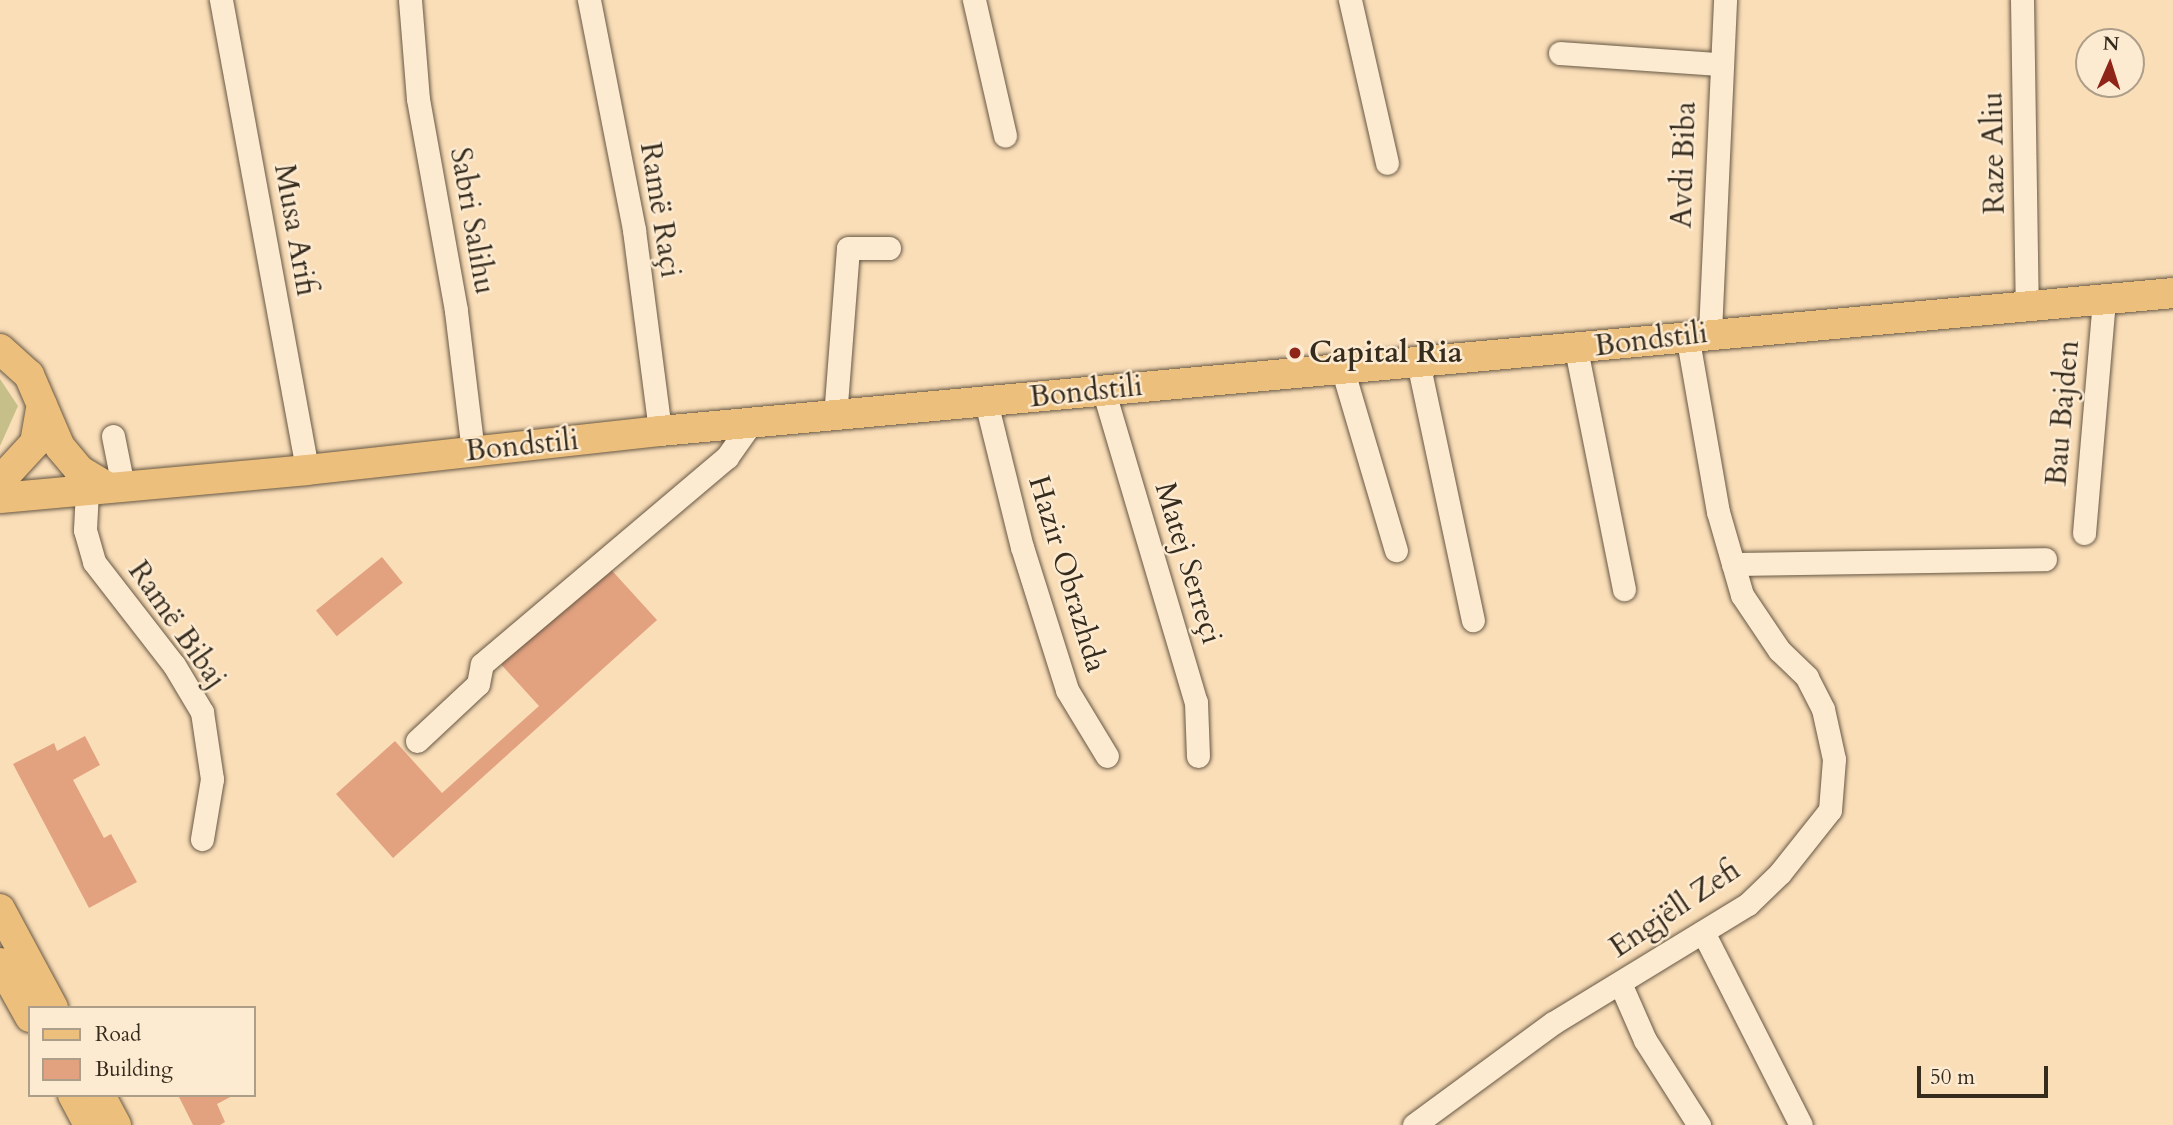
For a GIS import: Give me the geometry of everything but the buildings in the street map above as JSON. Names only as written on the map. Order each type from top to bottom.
[{"type":"main road","name":"Bondstili","points":[[0,498],[307,470],[660,431],[1576,349],[1699,334],[2172,291]]},
{"type":"main road","points":[[0,349],[29,375],[60,447],[79,470],[107,488]]},
{"type":"main road","points":[[0,481],[35,443],[42,405]]},
{"type":"main road","points":[[0,909],[52,1006]]},
{"type":"main road","points":[[0,963],[28,1013]]},
{"type":"main road","points":[[74,1097],[89,1125]]},
{"type":"main road","points":[[101,1097],[116,1125]]},
{"type":"street","name":"Musa Arifi","points":[[221,0],[307,470]]},
{"type":"street","name":"Sabri Salihu","points":[[410,0],[418,99],[456,311],[474,452]]},
{"type":"street","name":"Ramë Raçi","points":[[589,0],[634,230],[660,431]]},
{"type":"street","points":[[974,0],[1004,135]]},
{"type":"street","points":[[1350,0],[1387,163]]},
{"type":"street","name":"Avdi Biba","points":[[1699,334],[1725,0]]},
{"type":"street","name":"Raze Aliu","points":[[2022,0],[2027,305]]},
{"type":"street","points":[[1560,53],[1719,64]]},
{"type":"street","points":[[835,417],[848,248],[889,248]]},
{"type":"street","name":"Bau Bajden","points":[[2084,533],[2104,299]]},
{"type":"street","name":"Engjëll Zefi","points":[[1414,1125],[1553,1023],[1748,904],[1780,873],[1830,810],[1834,759],[1823,709],[1807,677],[1779,650],[1742,595],[1733,564],[1700,425],[1699,334]]},
{"type":"street","points":[[1576,349],[1624,589]]},
{"type":"street","points":[[1418,362],[1473,620]]},
{"type":"street","points":[[1342,368],[1396,550]]},
{"type":"street","name":"Matej Serreçi","points":[[1103,390],[1196,702],[1198,757]]},
{"type":"street","name":"Hazir Obrazhda","points":[[986,402],[1022,547],[1068,690],[1107,756]]},
{"type":"street","points":[[417,741],[478,684],[482,664],[727,457],[751,423]]},
{"type":"street","points":[[107,488],[113,436]]},
{"type":"street","name":"Ramë Bibaj","points":[[107,488],[85,530],[94,562],[174,665],[202,712],[212,779],[202,839]]},
{"type":"street","points":[[1733,564],[2045,559]]},
{"type":"street","points":[[1703,932],[1801,1125]]},
{"type":"street","points":[[1620,983],[1645,1040],[1699,1125]]},
{"type":"shaded area","points":[[0,379],[18,406],[0,446]]},
{"type":"place","name":"Capital Ria","points":[[1295,353]]}]
